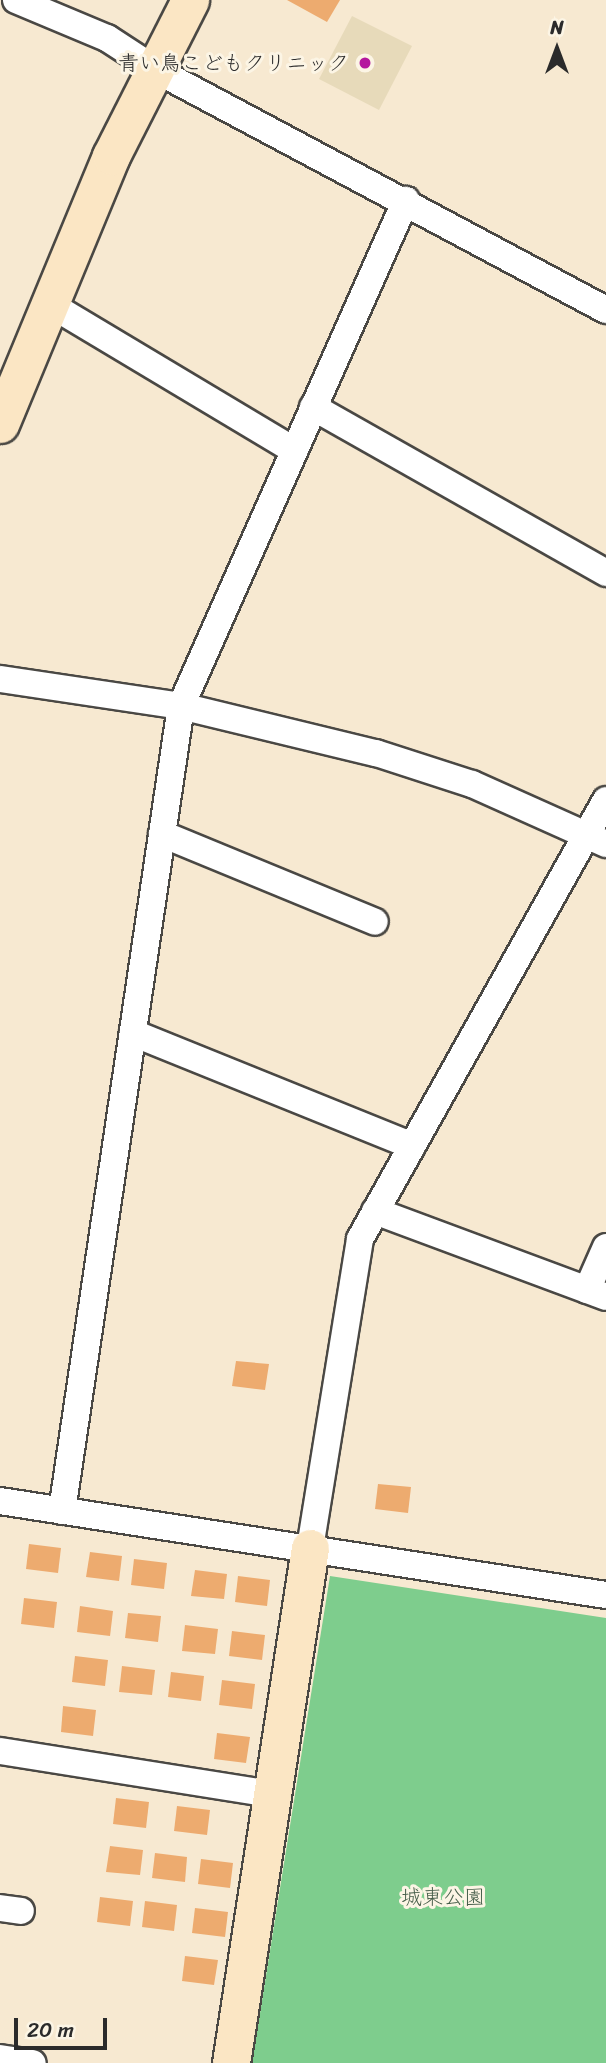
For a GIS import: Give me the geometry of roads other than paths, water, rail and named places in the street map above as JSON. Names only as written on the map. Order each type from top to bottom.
[{"type":"street","points":[[16,0],[107,38],[156,70],[406,200],[606,310]]},
{"type":"street","points":[[0,424],[7,380],[48,303],[111,156],[190,0]]},
{"type":"street","points":[[62,1511],[181,706],[406,200]]},
{"type":"street","points":[[48,303],[294,450]]},
{"type":"street","points":[[313,407],[606,573]]},
{"type":"street","points":[[0,679],[181,706],[376,753],[472,784],[596,839]]},
{"type":"street","points":[[230,2063],[360,1239],[412,1146],[596,839],[606,800]]},
{"type":"street","points":[[162,834],[375,922]]},
{"type":"street","points":[[133,1033],[412,1146]]},
{"type":"street","points":[[375,1211],[596,1294],[606,1247]]},
{"type":"street","points":[[0,1501],[606,1595]]},
{"type":"street","points":[[0,1751],[272,1794]]},
{"type":"street","points":[[0,2058],[33,2063]]},
{"type":"place","name":"青い鳥こどもクリニック","points":[[365,63]]},
{"type":"park label","name":"城東公園","points":[[443,1897]]}]
